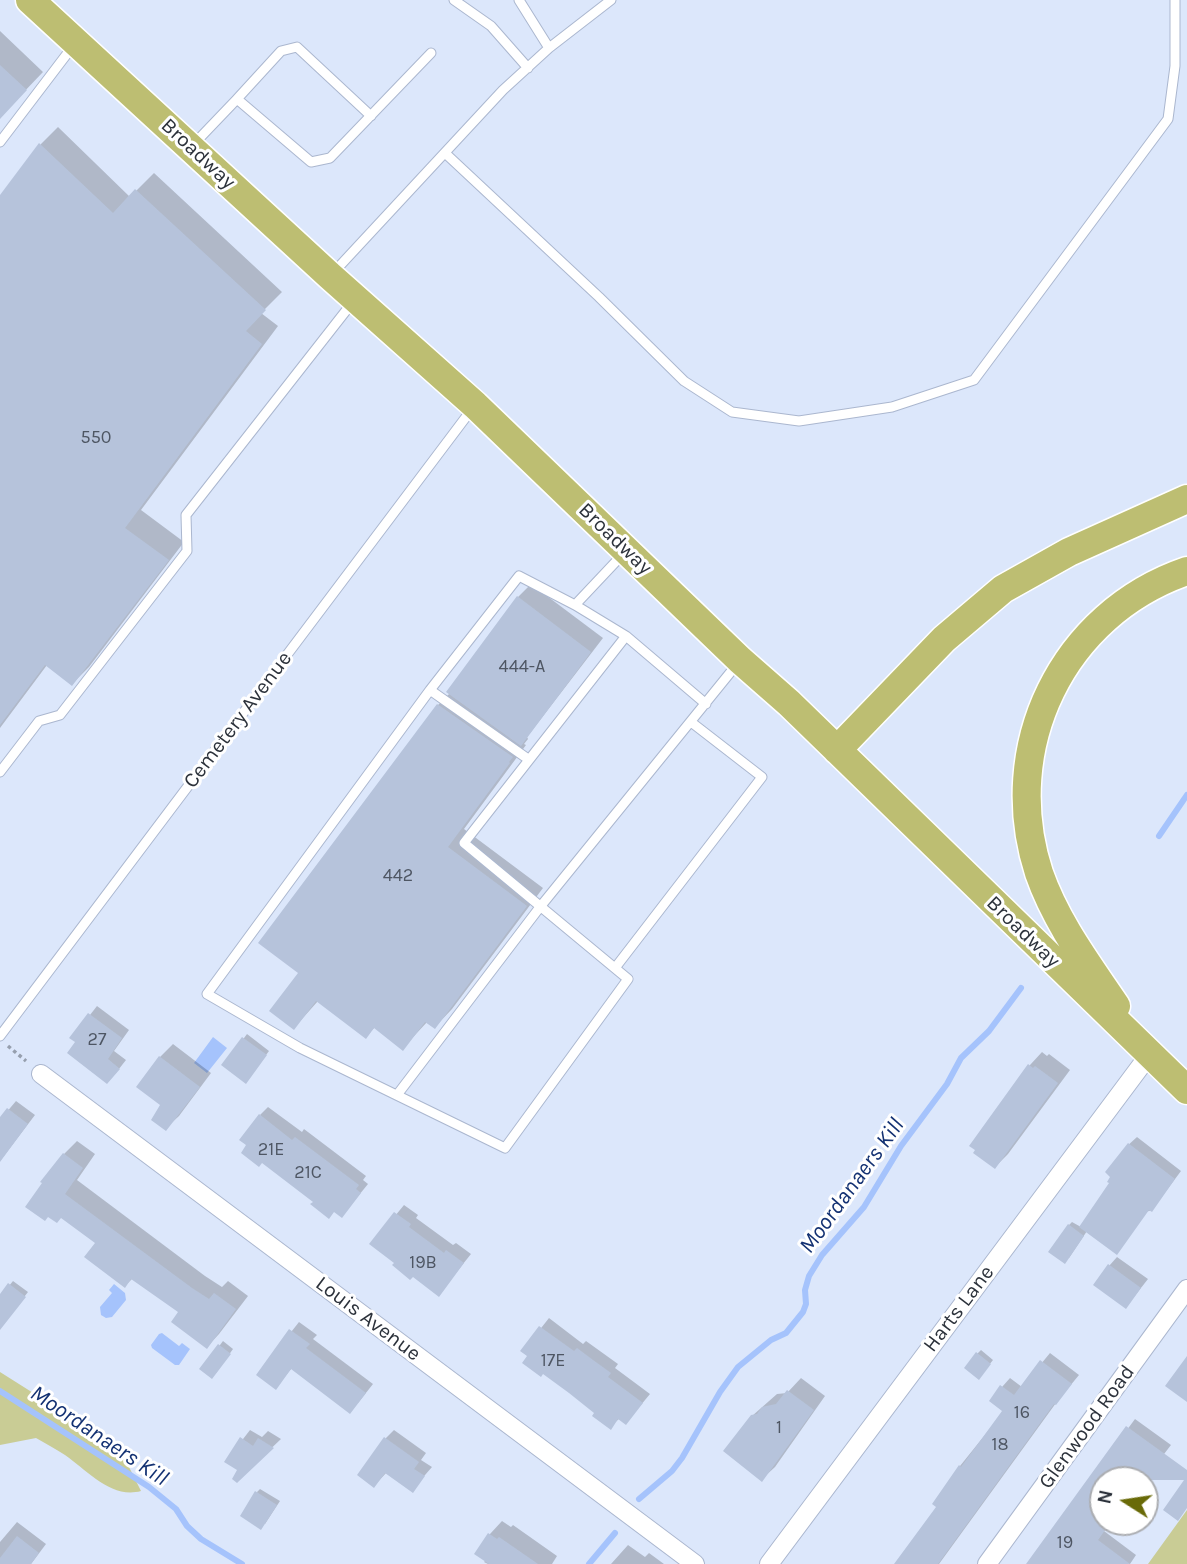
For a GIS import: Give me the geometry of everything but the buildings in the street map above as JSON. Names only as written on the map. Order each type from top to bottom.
[{"type":"main road","name":"Broadway","points":[[30,0],[330,276],[475,405],[740,660],[789,703],[1187,1090]]},
{"type":"main road","points":[[837,750],[944,639],[1003,589],[1069,552],[1187,499]]},
{"type":"main road","points":[[1149,1055],[1067,934],[1051,904],[1030,837],[1026,803],[1027,770],[1042,707],[1056,678],[1075,650],[1099,624],[1125,602],[1187,571]]},
{"type":"street","name":"Harts Lane","points":[[769,1564],[1149,1055]]},
{"type":"street","name":"Louis Avenue","points":[[41,1074],[695,1564]]},
{"type":"street","name":"Glenwood Road","points":[[987,1564],[1187,1289]]},
{"type":"lane","points":[[454,0],[491,26],[528,68]]},
{"type":"lane","points":[[519,0],[549,48]]},
{"type":"lane","points":[[330,276],[360,247],[503,90],[549,48],[611,0]]},
{"type":"lane","points":[[445,153],[599,297],[684,381],[732,412],[799,421],[892,407],[974,380],[1168,119],[1175,66],[1175,0]]},
{"type":"lane","points":[[0,142],[76,42]]},
{"type":"lane","points":[[191,148],[281,51],[297,47],[371,116]]},
{"type":"lane","points":[[237,99],[311,162],[330,158],[431,53]]},
{"type":"lane","points":[[0,772],[39,721],[60,715],[187,551],[186,515],[356,299]]},
{"type":"lane","name":"Cemetery Avenue","points":[[0,1038],[475,405]]},
{"type":"lane","points":[[575,606],[627,551]]},
{"type":"lane","points":[[625,636],[464,843],[628,979],[505,1149],[300,1048],[207,994],[430,690],[519,576],[625,636],[706,704]]},
{"type":"lane","points":[[397,1095],[540,907],[740,660]]},
{"type":"lane","points":[[430,690],[528,759]]},
{"type":"lane","points":[[615,968],[762,777],[691,722]]},
{"type":"path","points":[[0,1038],[41,1074]]},
{"type":"green space","points":[[0,1372],[38,1396],[126,1461],[141,1491],[120,1491],[100,1482],[65,1455],[36,1438],[0,1445]]},
{"type":"green space","points":[[1187,1510],[1187,1564],[1148,1564]]},
{"type":"water","points":[[213,1037],[227,1048],[207,1073],[194,1063]]},
{"type":"water","points":[[114,1284],[125,1293],[126,1300],[112,1317],[106,1318],[101,1315],[100,1307],[112,1293],[109,1290]]},
{"type":"water","points":[[162,1333],[179,1346],[182,1343],[190,1349],[179,1365],[175,1365],[152,1348],[151,1345]]},
{"type":"waterway","name":"Moordanaers Kill","points":[[1159,836],[1187,795]]},
{"type":"waterway","name":"Moordanaers Kill","points":[[639,1499],[672,1471],[682,1458],[720,1392],[738,1367],[771,1340],[786,1333],[803,1312],[809,1276],[822,1255],[864,1207],[901,1146],[947,1084],[961,1058],[989,1031],[1021,988]]},
{"type":"waterway","name":"Moordanaers Kill","points":[[0,1391],[149,1487],[176,1509],[187,1526],[201,1539],[242,1564]]},
{"type":"waterway","name":"Moordanaers Kill","points":[[589,1564],[615,1533]]}]
